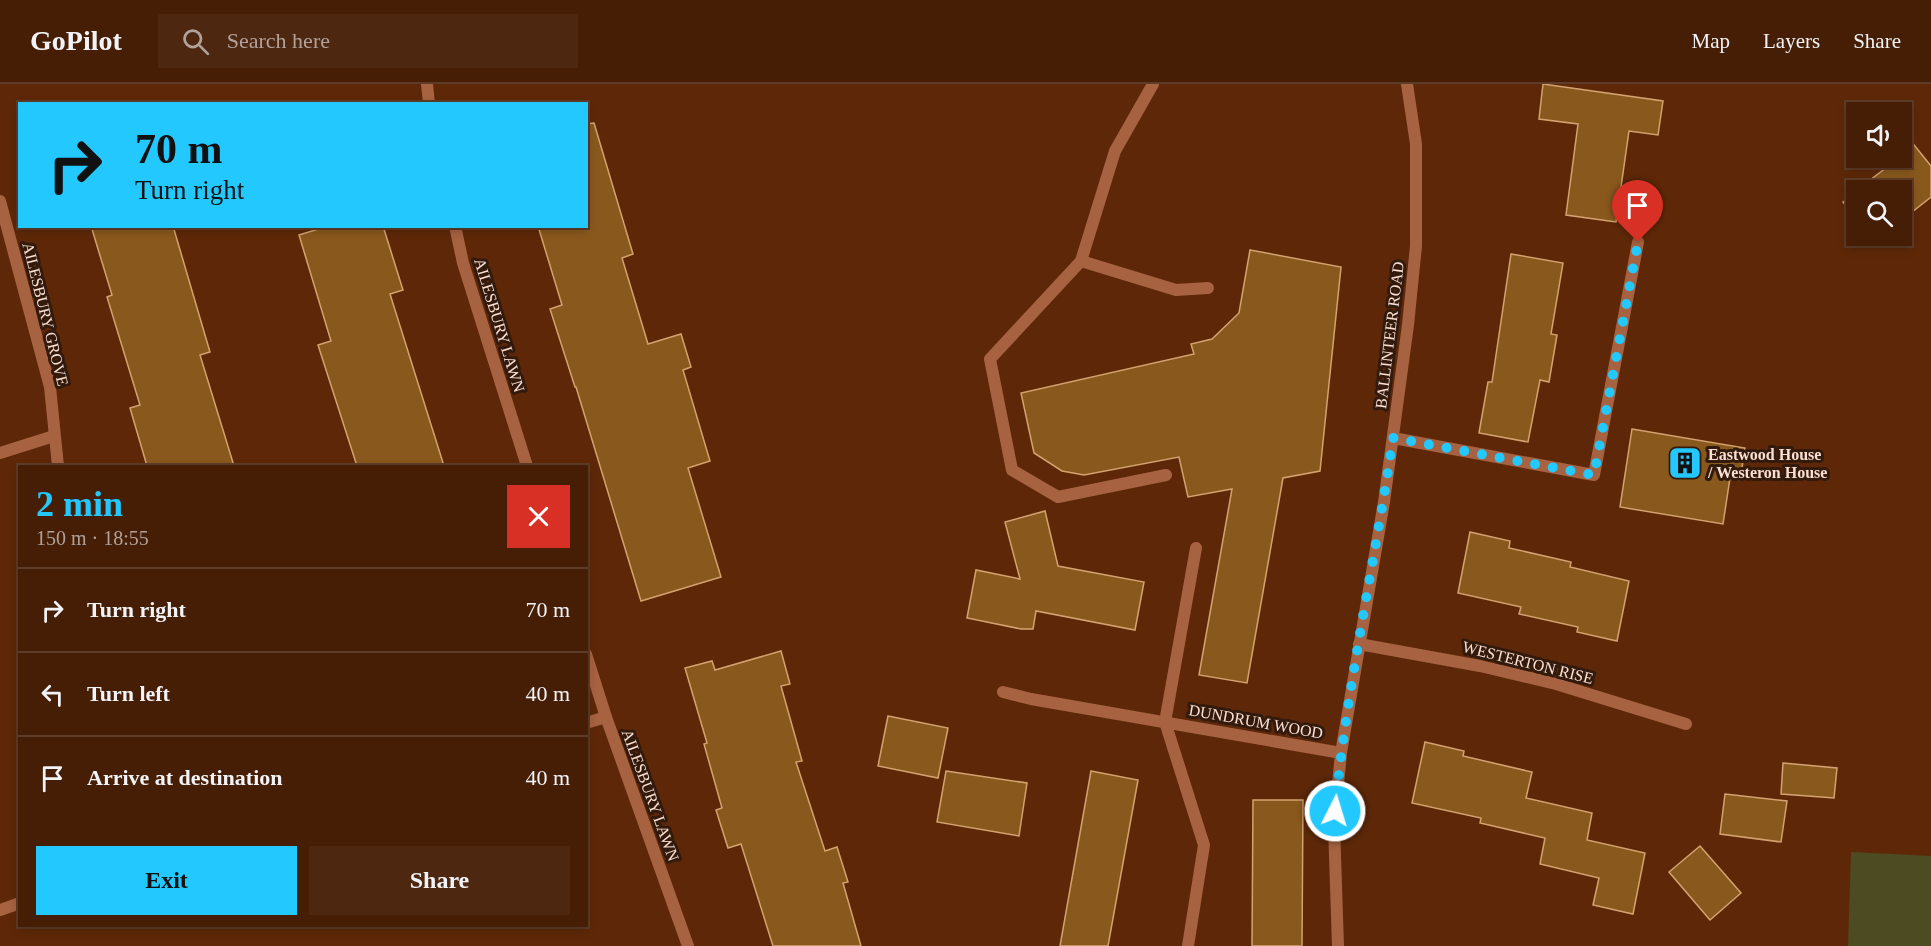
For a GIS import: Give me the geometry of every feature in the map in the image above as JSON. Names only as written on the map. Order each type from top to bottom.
[{"type":"street","points":[[427,84],[429,102]]},
{"type":"street","points":[[1153,84],[1115,151],[1081,261],[990,359],[1012,470],[1058,497],[1166,475]]},
{"type":"street","name":"BALLINTEER ROAD","points":[[1338,946],[1334,825],[1341,753],[1384,502],[1408,325],[1416,246],[1416,144],[1407,84]]},
{"type":"street","name":"AILESBURY GROVE","points":[[0,201],[50,387],[58,465]]},
{"type":"street","name":"AILESBURY LAWN","points":[[455,228],[463,263],[527,465]]},
{"type":"street","points":[[1393,438],[1594,475],[1638,242]]},
{"type":"street","points":[[1081,261],[1176,290],[1208,288]]},
{"type":"street","points":[[0,453],[54,436]]},
{"type":"street","name":"DUNDRUM WOOD","points":[[1188,946],[1204,845],[1165,722],[1196,548]]},
{"type":"street","name":"WESTERTON RISE","points":[[1359,644],[1480,666],[1545,682],[1686,724]]},
{"type":"street","name":"AILESBURY LAWN","points":[[588,660],[688,946]]},
{"type":"street","name":"DUNDRUM WOOD","points":[[1003,692],[1031,699],[1341,753]]},
{"type":"street","points":[[588,722],[606,717]]},
{"type":"street","points":[[0,910],[18,904]]},
{"type":"shaded area","points":[[1851,852],[1931,856],[1931,946],[1848,946]]},
{"type":"building","points":[[1543,84],[1663,101],[1658,135],[1629,131],[1616,222],[1566,215],[1578,124],[1539,119]]},
{"type":"building","points":[[594,123],[633,254],[622,258],[648,344],[681,334],[691,367],[683,370],[710,461],[688,468],[721,577],[641,601],[550,309],[562,305],[539,228],[588,228],[588,124]]},
{"type":"building","points":[[1912,142],[1931,166],[1931,197],[1912,212],[1912,180],[1870,180],[1886,168],[1912,168]]},
{"type":"building","points":[[92,228],[174,228],[210,352],[200,355],[234,465],[147,465],[130,408],[140,405],[107,297],[112,295]]},
{"type":"building","points":[[322,228],[384,228],[403,290],[390,294],[444,465],[357,465],[318,345],[331,341],[299,235]]},
{"type":"building","points":[[1250,250],[1341,267],[1320,471],[1283,478],[1247,683],[1199,675],[1232,489],[1188,497],[1179,457],[1084,475],[1062,471],[1034,453],[1021,393],[1194,354],[1191,344],[1212,339],[1239,313]]},
{"type":"building","points":[[1511,254],[1563,263],[1551,334],[1557,335],[1549,382],[1540,380],[1528,442],[1479,433],[1488,382],[1492,382]]},
{"type":"building","name":"Eastwood House / Westeron House","points":[[1632,429],[1745,448],[1740,480],[1730,478],[1723,524],[1620,507]]},
{"type":"building","points":[[1045,511],[1058,566],[1144,582],[1135,630],[1036,611],[1033,629],[1021,629],[967,618],[976,570],[1020,579],[1005,522]]},
{"type":"building","points":[[1470,532],[1510,541],[1509,548],[1571,562],[1570,567],[1629,581],[1617,641],[1577,632],[1578,627],[1519,614],[1521,607],[1458,593]]},
{"type":"building","points":[[781,651],[790,684],[781,686],[802,761],[796,762],[825,851],[837,847],[848,882],[843,883],[861,946],[773,946],[741,844],[728,848],[716,810],[722,808],[704,744],[707,743],[685,668],[712,661],[715,670]]},
{"type":"building","points":[[888,716],[948,728],[938,778],[878,766]]},
{"type":"building","points":[[1425,742],[1464,751],[1463,756],[1532,772],[1526,798],[1592,813],[1587,840],[1645,853],[1633,914],[1593,905],[1599,878],[1540,864],[1545,838],[1480,823],[1481,818],[1412,803]]},
{"type":"building","points":[[1783,763],[1837,768],[1834,798],[1781,794]]},
{"type":"building","points":[[946,771],[1027,783],[1019,836],[937,822]]},
{"type":"building","points":[[1091,771],[1138,780],[1108,946],[1060,946]]},
{"type":"building","points":[[1725,794],[1787,801],[1781,842],[1720,834]]},
{"type":"building","points":[[1253,800],[1303,800],[1302,946],[1252,946]]},
{"type":"building","points":[[1700,846],[1741,893],[1710,920],[1669,872]]},
{"type":"place","name":"Eastwood House / Westeron House","points":[[1685,463]]},
{"type":"route","points":[[1335,811],[1341,753],[1393,438],[1594,475],[1638,242]]}]
